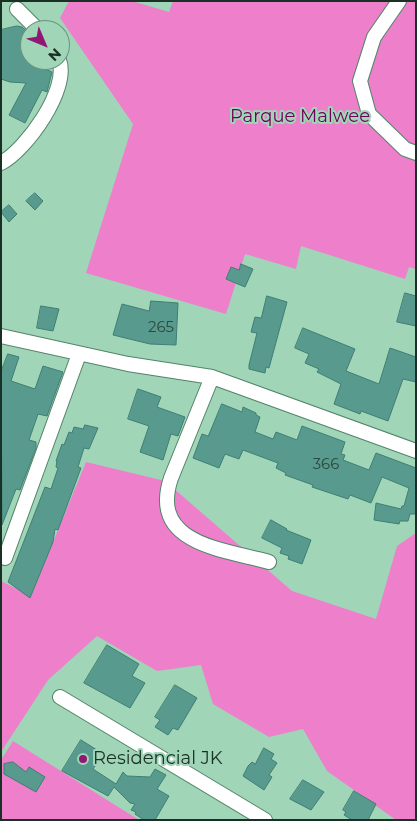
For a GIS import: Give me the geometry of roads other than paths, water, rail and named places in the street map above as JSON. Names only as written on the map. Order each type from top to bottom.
[{"type":"street","points":[[399,1],[374,37],[360,81],[369,114],[405,149],[416,153]]},
{"type":"street","points":[[17,10],[28,20]]},
{"type":"street","points":[[1,163],[8,159],[35,130],[52,102],[62,77],[61,70]]},
{"type":"street","points":[[1,336],[79,354],[212,377],[416,452]]},
{"type":"street","points":[[5,558],[79,354]]},
{"type":"street","points":[[212,377],[165,495],[167,511],[172,524],[187,536],[210,546],[269,562]]},
{"type":"street","points":[[60,697],[265,820]]},
{"type":"place","name":"Residencial JK","points":[[83,759]]},
{"type":"park label","name":"Parque Malwee","points":[[300,117]]}]
